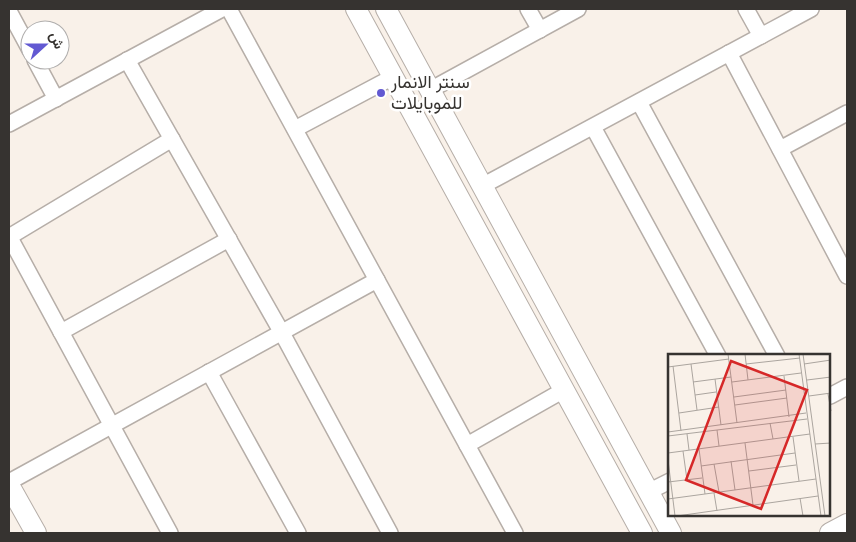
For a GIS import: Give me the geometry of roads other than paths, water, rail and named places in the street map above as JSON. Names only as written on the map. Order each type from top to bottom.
[{"type":"street","points":[[9,124],[222,9]]},
{"type":"street","points":[[229,9],[515,533]]},
{"type":"street","points":[[642,533],[360,16],[386,9],[671,533]]},
{"type":"street","points":[[528,9],[540,30]]},
{"type":"street","points":[[430,90],[578,9]]},
{"type":"street","points":[[746,9],[761,36]]},
{"type":"street","points":[[482,186],[811,9]]},
{"type":"street","points":[[9,11],[20,31]]},
{"type":"street","points":[[729,53],[847,276]]},
{"type":"street","points":[[127,60],[282,333],[390,533]]},
{"type":"street","points":[[41,70],[56,99]]},
{"type":"street","points":[[295,129],[393,77]]},
{"type":"street","points":[[639,102],[776,354]]},
{"type":"street","points":[[780,149],[847,113]]},
{"type":"street","points":[[592,127],[717,354]]},
{"type":"street","points":[[170,533],[9,237],[172,139]]},
{"type":"street","points":[[61,332],[228,239]]},
{"type":"street","points":[[36,533],[9,484],[377,280]]},
{"type":"street","points":[[529,326],[552,313]]},
{"type":"street","points":[[209,372],[298,533]]},
{"type":"street","points":[[831,395],[847,387]]},
{"type":"street","points":[[467,445],[564,390]]},
{"type":"street","points":[[648,492],[668,482]]},
{"type":"street","points":[[830,533],[847,524]]},
{"type":"place","name":"سنتر الانمار للموبايلات","points":[[381,93]]}]
